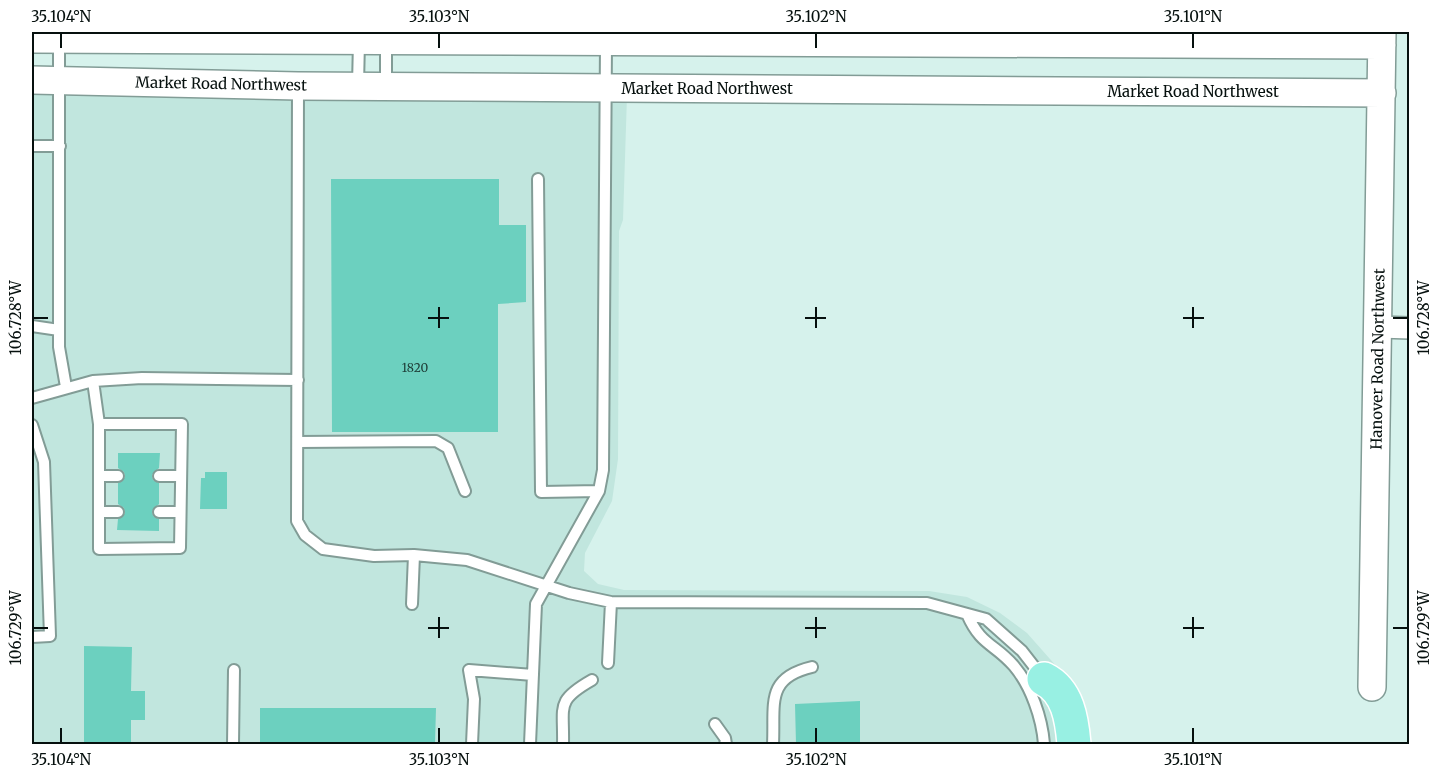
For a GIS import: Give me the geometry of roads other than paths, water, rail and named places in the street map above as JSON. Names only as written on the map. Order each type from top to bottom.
[{"type":"main road","points":[[1049,693],[1055,685],[1069,709],[1074,744]]},
{"type":"street","points":[[32,39],[386,36],[606,43],[1382,38]]},
{"type":"street","name":"Hanover Road Northwest","points":[[1372,687],[1382,38]]},
{"type":"street","name":"Market Road Northwest","points":[[32,80],[358,87],[1382,93]]},
{"type":"street","points":[[1379,327],[1410,328]]},
{"type":"lane","points":[[358,87],[359,36]]},
{"type":"lane","points":[[386,36],[386,87]]},
{"type":"lane","points":[[59,39],[59,330],[66,387]]},
{"type":"lane","points":[[530,744],[536,604],[599,491],[603,470],[606,43]]},
{"type":"lane","points":[[298,86],[297,521],[305,535],[323,549],[374,556],[414,555],[467,560],[546,585],[611,602],[927,603],[986,619],[1022,651],[1049,693]]},
{"type":"lane","points":[[32,146],[60,146]]},
{"type":"lane","points":[[538,179],[541,492],[599,491]]},
{"type":"lane","points":[[32,326],[59,330]]},
{"type":"lane","points":[[32,398],[93,381],[142,378],[298,380]]},
{"type":"lane","points":[[93,381],[99,424],[99,549],[180,548],[182,424],[99,424]]},
{"type":"lane","points":[[32,425],[44,462],[50,636],[32,637]]},
{"type":"lane","points":[[298,442],[436,441],[448,448],[465,491]]},
{"type":"lane","points":[[99,476],[118,476]]},
{"type":"lane","points":[[159,476],[181,476]]},
{"type":"lane","points":[[99,512],[118,512]]},
{"type":"lane","points":[[159,512],[180,512]]},
{"type":"lane","points":[[412,604],[414,555]]},
{"type":"lane","points":[[608,663],[611,602]]},
{"type":"lane","points":[[967,614],[975,634],[1014,665],[1026,684],[1041,723],[1044,744]]},
{"type":"lane","points":[[772,744],[776,689],[784,678],[812,667]]},
{"type":"lane","points":[[233,744],[234,670]]},
{"type":"lane","points":[[472,744],[474,699],[469,670],[533,675]]},
{"type":"lane","points":[[563,744],[564,700],[569,693],[592,680]]},
{"type":"lane","points":[[715,724],[725,738],[726,744]]}]
